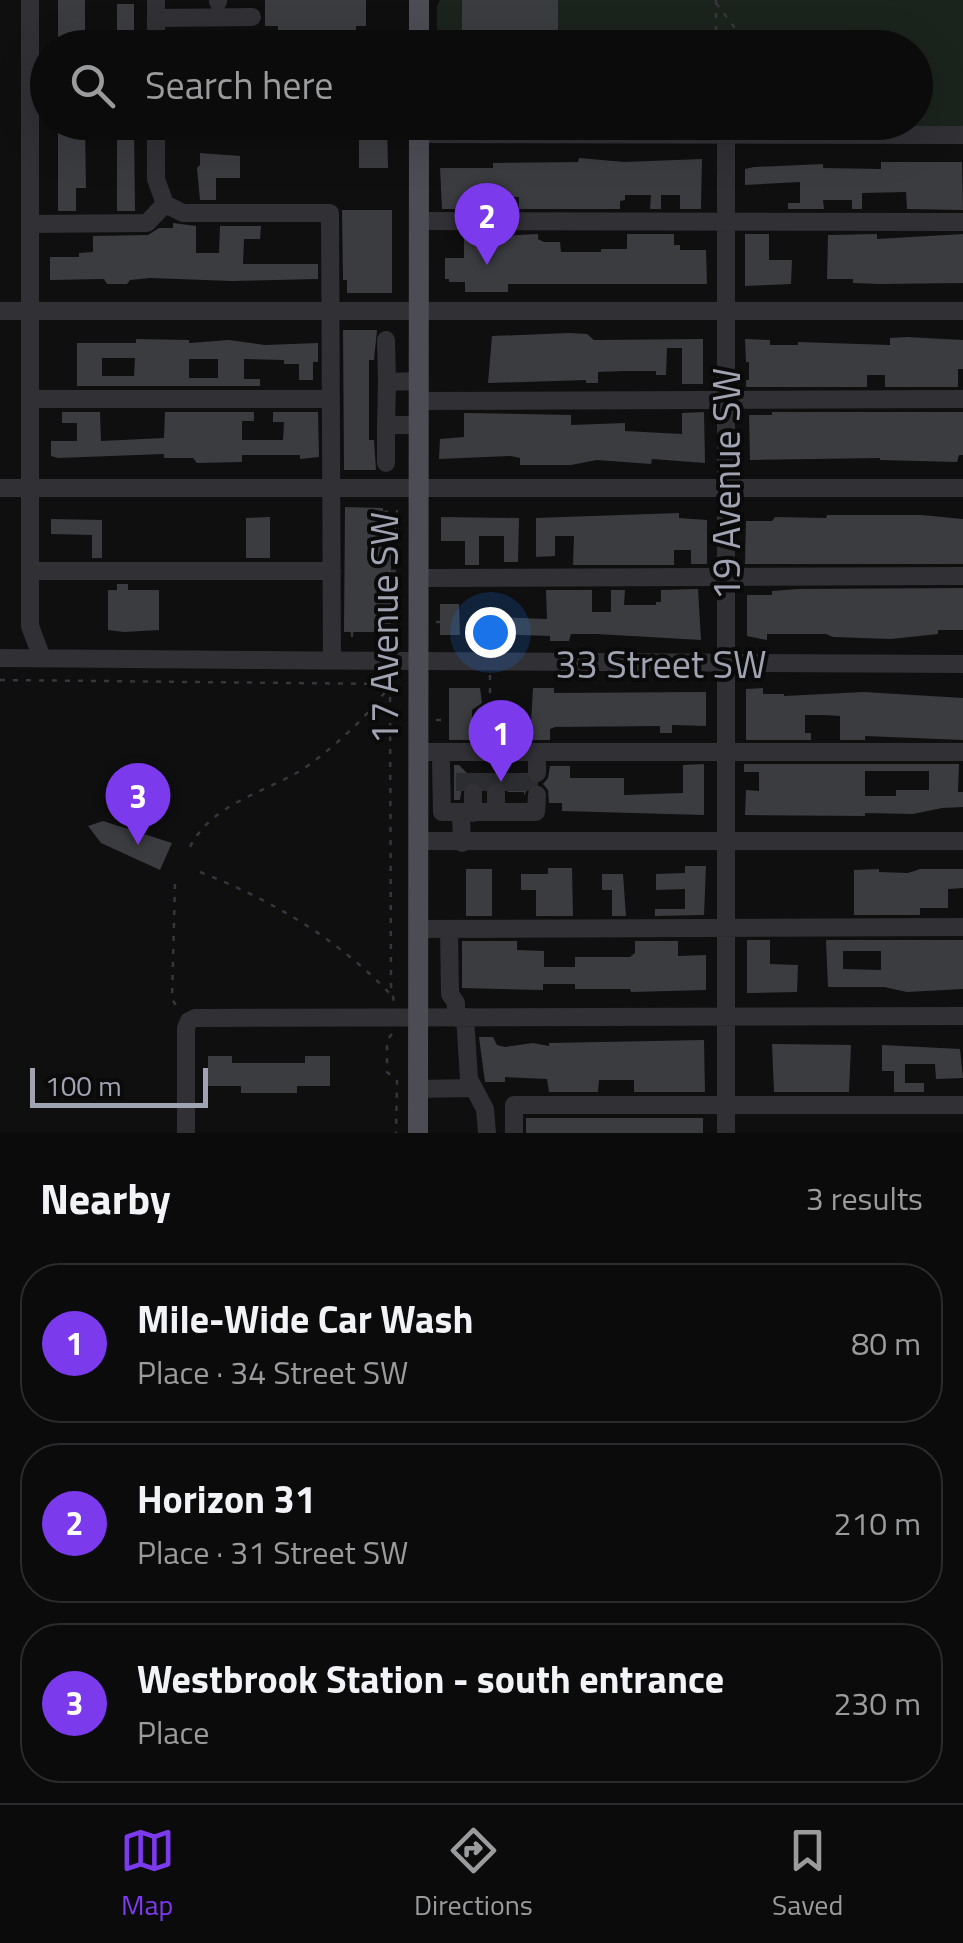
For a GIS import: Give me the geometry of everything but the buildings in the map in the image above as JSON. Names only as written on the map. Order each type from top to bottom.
[{"type":"main road","points":[[419,0],[419,30]]},
{"type":"main road","name":"17 Avenue SW","points":[[418,1133],[419,140]]},
{"type":"street","points":[[30,0],[30,626],[42,658]]},
{"type":"street","points":[[156,9],[252,17]]},
{"type":"street","points":[[933,135],[963,135]]},
{"type":"street","points":[[156,140],[156,179],[165,204],[183,213],[330,213],[332,660]]},
{"type":"street","name":"19 Avenue SW","points":[[726,140],[726,1133]]},
{"type":"street","points":[[30,224],[147,223],[165,204]]},
{"type":"street","points":[[418,221],[963,222]]},
{"type":"street","points":[[0,311],[963,311]]},
{"type":"street","points":[[386,340],[386,463]]},
{"type":"street","points":[[386,382],[419,391],[726,400],[963,400]]},
{"type":"street","points":[[30,399],[331,399]]},
{"type":"street","points":[[386,425],[419,425]]},
{"type":"street","points":[[0,488],[963,488]]},
{"type":"street","points":[[30,571],[332,571]]},
{"type":"street","points":[[419,578],[450,583],[726,576],[963,576]]},
{"type":"street","points":[[8,658],[30,626]]},
{"type":"street","name":"33 Street SW","points":[[8,658],[963,664]]},
{"type":"street","points":[[510,712],[484,715],[484,738],[488,743],[510,743]]},
{"type":"street","points":[[441,763],[442,812],[501,786],[726,751],[963,752]]},
{"type":"street","points":[[418,758],[501,786]]},
{"type":"street","points":[[418,758],[501,786]]},
{"type":"street","points":[[462,842],[501,786]]},
{"type":"street","points":[[500,842],[501,786]]},
{"type":"street","points":[[418,841],[963,841]]},
{"type":"street","points":[[418,929],[963,927]]},
{"type":"street","points":[[449,929],[450,994],[461,1017],[468,1079],[485,1110],[488,1133]]},
{"type":"street","points":[[186,1133],[188,1021],[204,1017],[963,1016]]},
{"type":"street","points":[[418,1089],[473,1088]]},
{"type":"street","points":[[514,1133],[514,1105],[963,1105]]},
{"type":"path","points":[[716,1],[716,30]]},
{"type":"path","points":[[716,1],[735,30]]},
{"type":"path","points":[[384,512],[398,512]]},
{"type":"path","points":[[391,530],[398,530]]},
{"type":"path","points":[[391,571],[398,571]]},
{"type":"path","points":[[352,632],[352,642]]},
{"type":"path","points":[[490,674],[490,706]]},
{"type":"path","points":[[0,680],[390,684]]},
{"type":"path","points":[[190,847],[207,823],[234,804],[302,770],[327,752],[390,684]]},
{"type":"path","points":[[200,872],[239,886],[302,922],[394,998],[390,967],[390,684]]},
{"type":"path","points":[[436,720],[449,720]]},
{"type":"path","points":[[175,884],[172,999],[188,1021]]},
{"type":"path","points":[[395,1031],[387,1040],[387,1072],[397,1081],[396,1133]]},
{"type":"shaded area","points":[[440,0],[963,0],[963,126],[933,126],[933,30],[437,30]]},
{"type":"tunnel","points":[[465,773],[465,792]]},
{"type":"tunnel","points":[[480,773],[480,792]]},
{"type":"tunnel","points":[[496,773],[496,792]]},
{"type":"tunnel","points":[[512,773],[512,792]]},
{"type":"tunnel","points":[[529,773],[529,795]]},
{"type":"place","name":"Horizon 31","points":[[487,265]]},
{"type":"place","name":"Mile-Wide Car Wash","points":[[501,782]]},
{"type":"place","name":"Westbrook Station - south entrance","points":[[138,845]]}]
